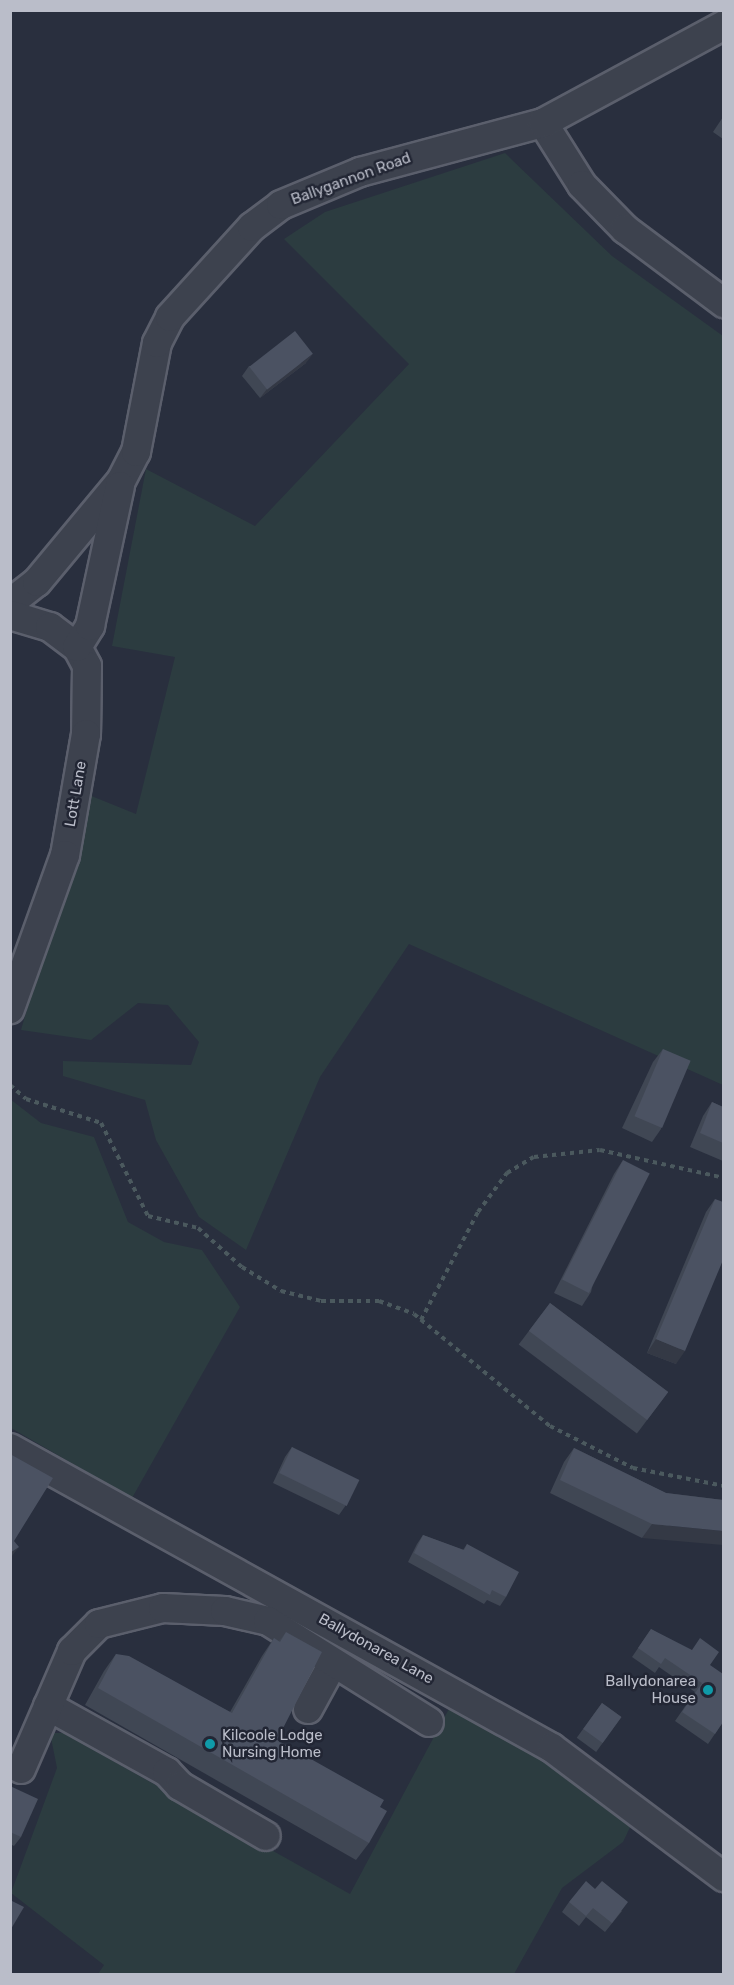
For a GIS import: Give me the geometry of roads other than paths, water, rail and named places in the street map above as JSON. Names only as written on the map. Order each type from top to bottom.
[{"type":"street","name":"Ballygannon Road","points":[[10,603],[37,582],[121,481],[136,452],[157,343],[170,317],[252,227],[281,206],[360,172],[543,123],[723,25]]},
{"type":"street","points":[[543,123],[582,185],[625,230],[723,303]]},
{"type":"street","name":"Ballygannon Road","points":[[77,648],[90,626],[121,481]]},
{"type":"street","points":[[10,615],[50,627],[77,648]]},
{"type":"street","name":"Lott Lane","points":[[10,1009],[65,855],[86,734],[87,666],[77,648]]},
{"type":"street","name":"Ballydonarea Lane","points":[[10,1448],[552,1748],[723,1877]]},
{"type":"street","points":[[25,1770],[48,1706],[72,1652],[99,1624],[134,1612],[225,1611],[268,1621],[332,1665],[429,1722]]},
{"type":"street","points":[[308,1708],[332,1665]]},
{"type":"street","points":[[48,1706],[167,1772],[180,1786],[266,1836]]},
{"type":"place","name":"Ballydonarea House","points":[[708,1690]]},
{"type":"place","name":"Kilcoole Lodge Nursing Home","points":[[210,1744]]}]
